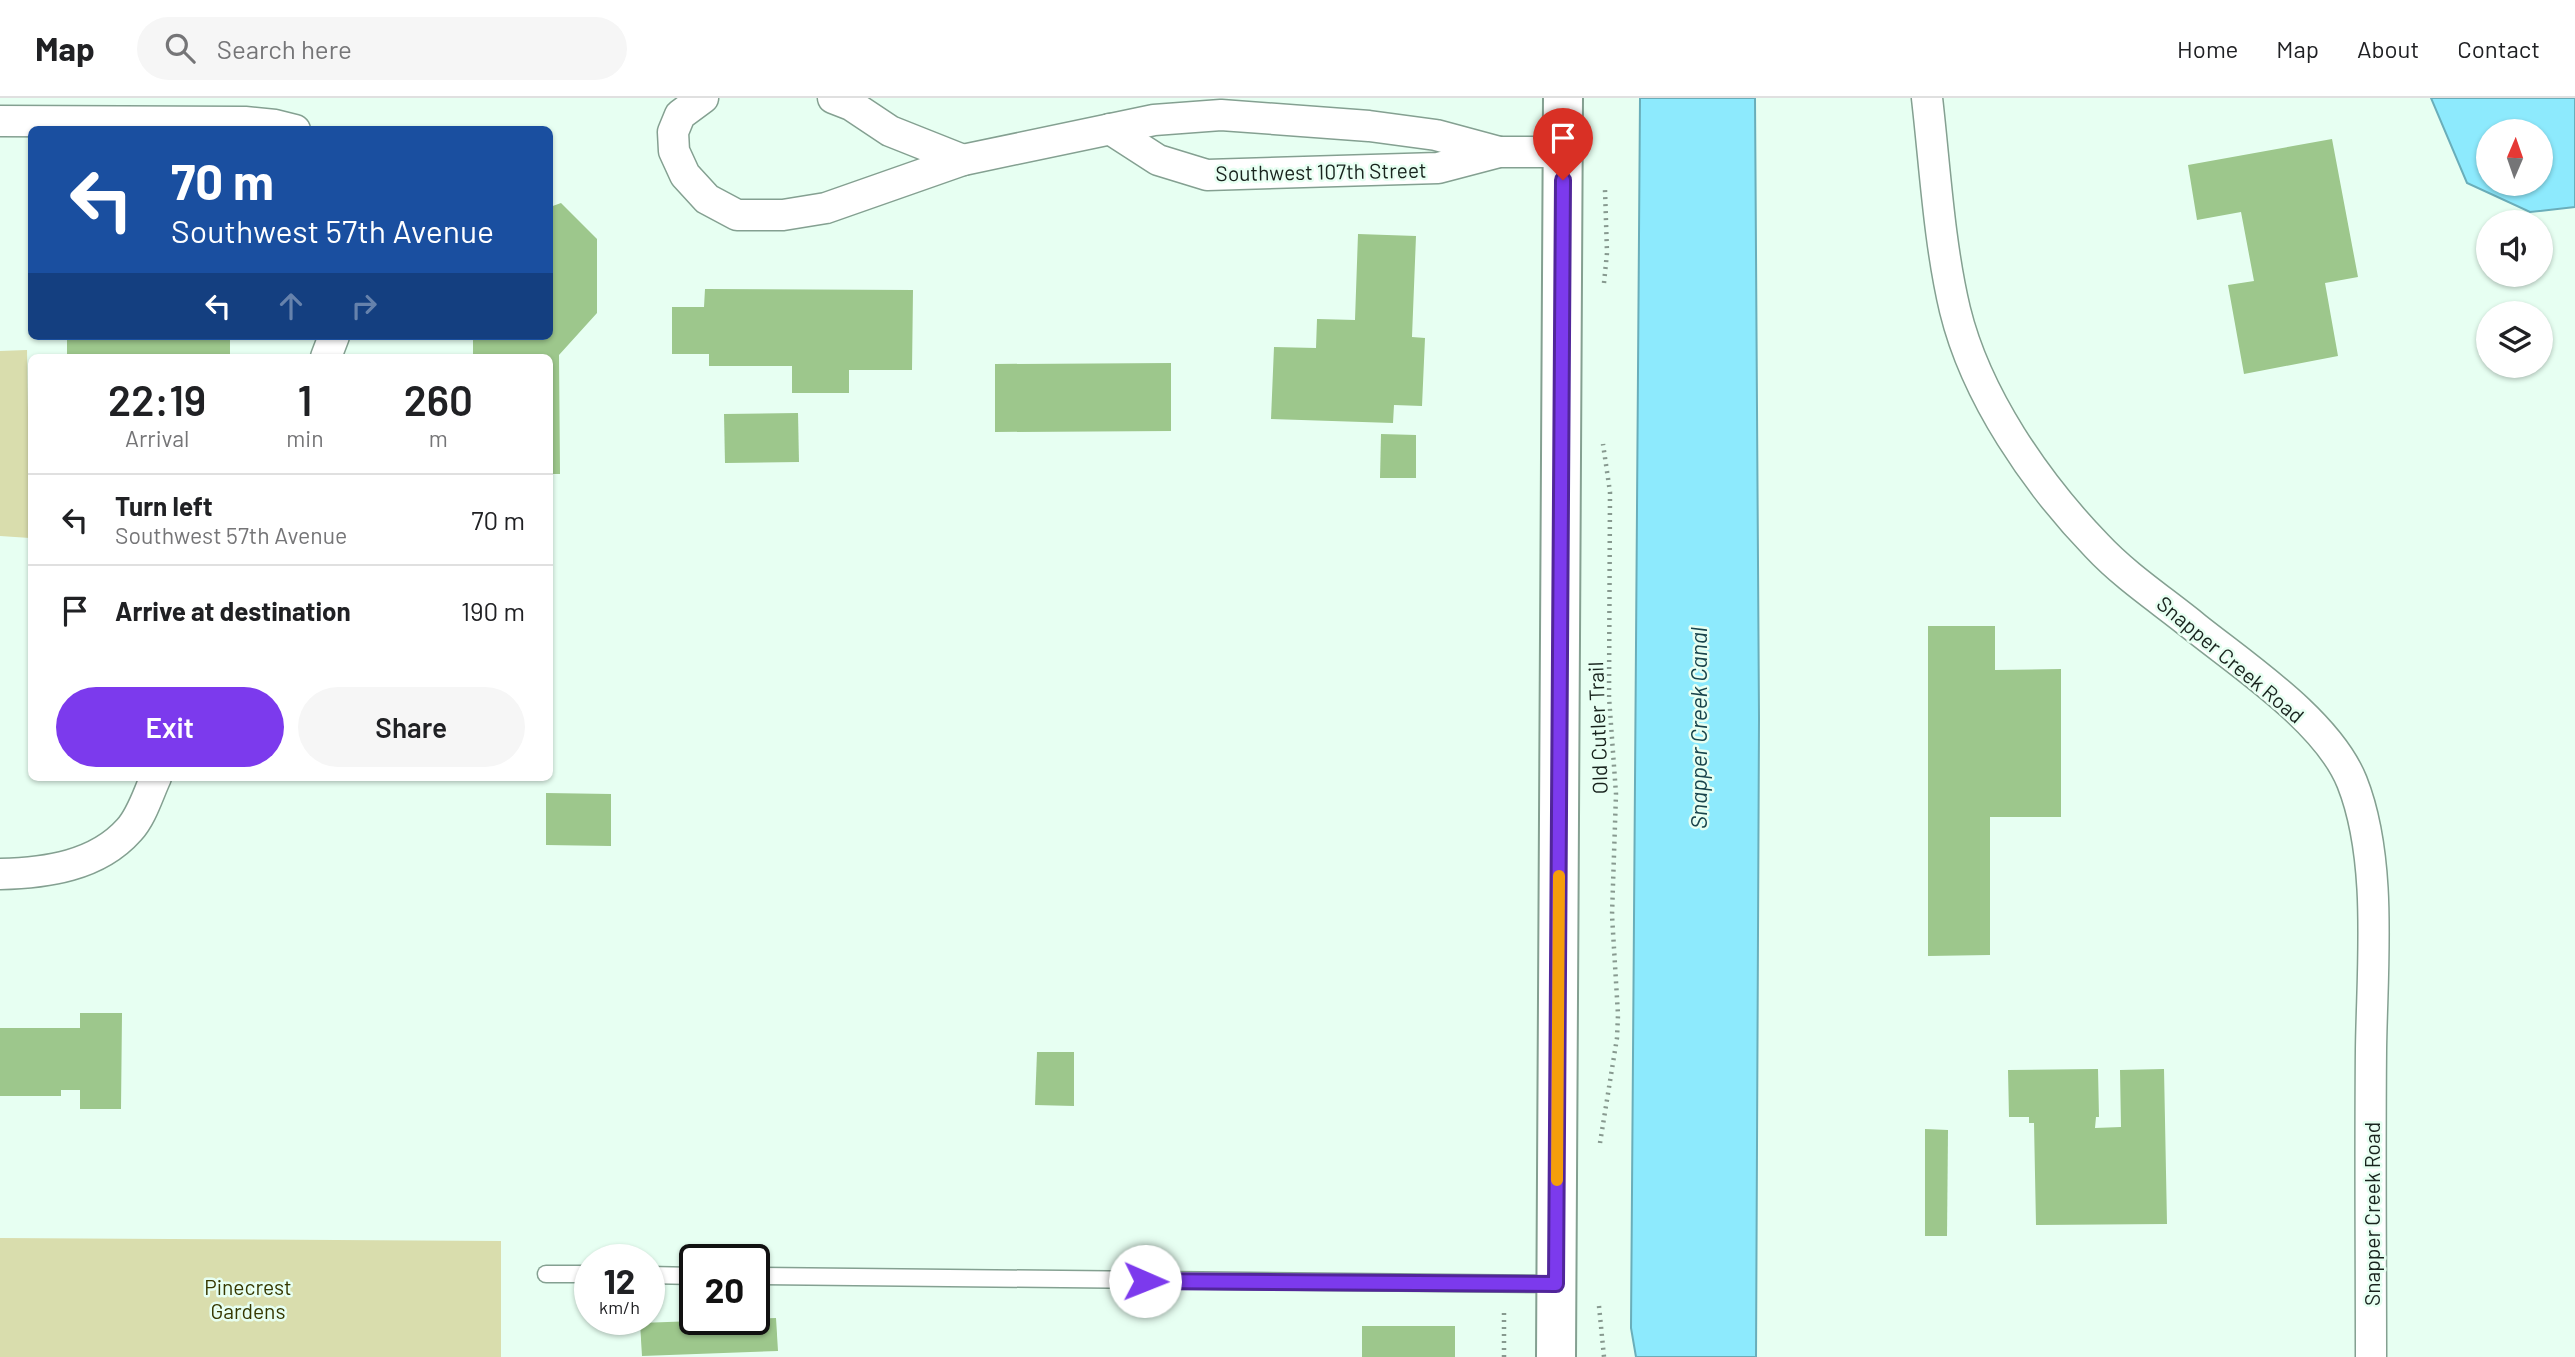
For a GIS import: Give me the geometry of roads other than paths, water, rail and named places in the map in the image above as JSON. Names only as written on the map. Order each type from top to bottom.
[{"type":"main road","points":[[1556,1357],[1563,98]]},
{"type":"street","name":"Southwest 107th Street","points":[[703,98],[680,115],[673,132],[674,151],[685,175],[707,199],[737,215],[783,215],[826,208],[963,160],[1154,120],[1221,115],[1383,128],[1436,135],[1499,152]]},
{"type":"street","points":[[833,98],[851,105],[890,131],[963,160]]},
{"type":"street","name":"Snapper Creek Road","points":[[1927,98],[1956,314],[1969,350],[2006,429],[2057,500],[2098,547],[2127,574],[2291,705],[2341,761],[2352,782],[2364,828],[2373,906],[2371,1357]]},
{"type":"street","points":[[0,121],[245,122],[282,126]]},
{"type":"street","name":"Southwest 107th Street","points":[[1110,129],[1158,160],[1207,175],[1438,168],[1499,152],[1563,152]]},
{"type":"street","points":[[0,874],[21,874],[79,863],[105,851],[130,830],[154,781]]},
{"type":"lane","points":[[546,1274],[574,1274]]},
{"type":"lane","points":[[770,1276],[1556,1284]]},
{"type":"water","name":"Snapper Creek Canal","points":[[1640,98],[1755,98],[1759,719],[1756,1357],[1636,1357],[1631,1328]]},
{"type":"water","points":[[2431,98],[2575,98],[2575,207],[2526,210],[2495,196],[2553,196],[2553,119],[2476,119],[2476,187],[2467,183]]},
{"type":"park label","name":"Pinecrest Gardens","points":[[248,1298]]}]
